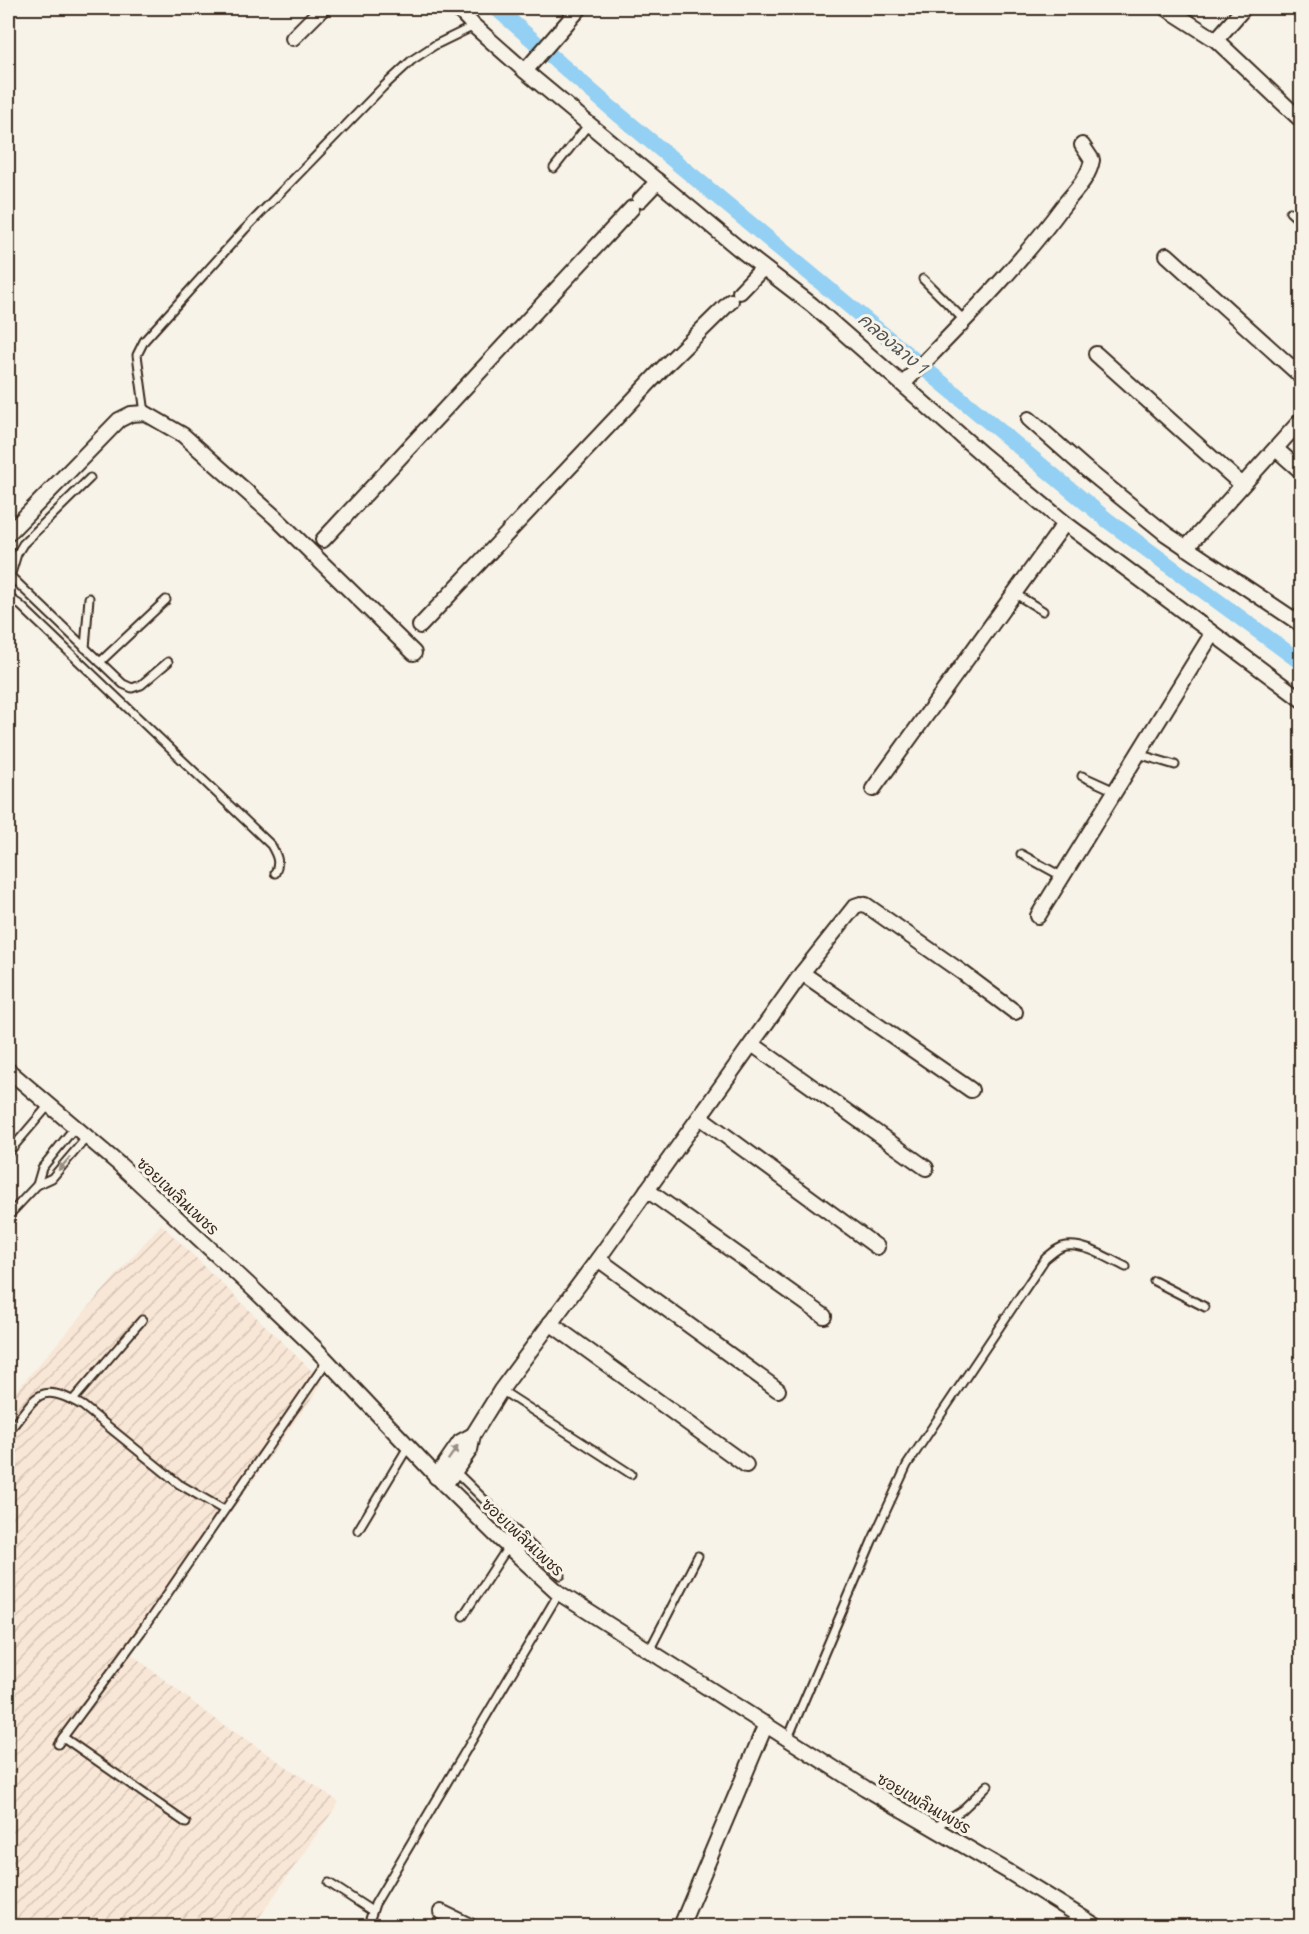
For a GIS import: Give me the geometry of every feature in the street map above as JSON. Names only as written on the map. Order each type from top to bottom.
[{"type":"street","points":[[293,38],[323,8]]},
{"type":"street","points":[[457,8],[474,26],[527,68],[658,181],[905,382],[983,455],[1065,523],[1302,700]]},
{"type":"street","points":[[527,68],[580,8]]},
{"type":"street","points":[[1166,8],[1216,40],[1302,121]]},
{"type":"street","points":[[1216,40],[1244,8]]},
{"type":"street","points":[[905,382],[998,285],[1045,231],[1086,177],[1092,160],[1082,145]]},
{"type":"street","points":[[323,540],[658,181]]},
{"type":"street","points":[[1167,255],[1302,377]]},
{"type":"street","points":[[420,626],[665,366],[764,268]]},
{"type":"street","points":[[1096,354],[1241,484]]},
{"type":"street","points":[[8,534],[119,420],[131,414],[145,413],[183,435],[221,467],[414,653]]},
{"type":"street","points":[[1029,419],[1086,469],[1186,548],[1302,625]]},
{"type":"street","points":[[1186,548],[1241,484],[1302,419]]},
{"type":"street","points":[[1276,449],[1302,472]]},
{"type":"street","points":[[873,789],[1065,523]]},
{"type":"street","points":[[1038,916],[1212,634]]},
{"type":"street","points":[[441,1481],[455,1471],[470,1450],[472,1435],[501,1390],[598,1259],[802,973],[855,906],[866,905],[1015,1012]]},
{"type":"street","points":[[802,973],[971,1090]]},
{"type":"street","points":[[752,1044],[926,1168]]},
{"type":"street","name":"ซอยเพลินเพชร","points":[[8,1070],[120,1165],[327,1361],[441,1481],[559,1593],[865,1788],[1096,1926]]},
{"type":"street","points":[[700,1117],[877,1247]]},
{"type":"street","points":[[647,1190],[824,1316]]},
{"type":"street","points":[[598,1259],[778,1390]]},
{"type":"street","points":[[550,1323],[746,1465]]},
{"type":"street","points":[[441,1481],[460,1442],[472,1435]]},
{"type":"street","points":[[681,1926],[766,1724]]},
{"type":"street","points":[[441,1912],[470,1926]]},
{"type":"lane","points":[[145,413],[138,355],[144,340],[245,229],[383,87],[412,60],[435,45],[474,26]]},
{"type":"lane","points":[[554,168],[590,124]]},
{"type":"lane","points":[[1290,213],[1302,222]]},
{"type":"lane","points":[[923,279],[965,321]]},
{"type":"lane","points":[[90,478],[23,544],[9,575],[123,684],[132,688],[141,685],[168,662]]},
{"type":"lane","points":[[1014,593],[1043,612]]},
{"type":"lane","points":[[85,648],[89,598]]},
{"type":"lane","points":[[8,600],[11,599],[20,605],[271,845],[277,857],[278,868],[274,873]]},
{"type":"lane","points":[[100,663],[166,600]]},
{"type":"lane","points":[[1138,754],[1175,765]]},
{"type":"lane","points":[[1082,776],[1115,791]]},
{"type":"lane","points":[[1022,854],[1063,877]]},
{"type":"lane","points":[[8,1153],[49,1105]]},
{"type":"lane","points":[[37,1185],[42,1168],[75,1127]]},
{"type":"lane","points":[[8,1216],[37,1185],[52,1178],[87,1137]]},
{"type":"lane","points":[[788,1738],[907,1465],[1045,1258],[1057,1249],[1066,1246],[1081,1247],[1126,1267]]},
{"type":"lane","points":[[1154,1281],[1205,1307]]},
{"type":"lane","points":[[73,1400],[142,1320]]},
{"type":"lane","points":[[58,1744],[141,1632],[224,1510],[260,1462],[327,1361]]},
{"type":"lane","points":[[501,1390],[631,1474]]},
{"type":"lane","points":[[8,1432],[36,1398],[45,1393],[54,1392],[83,1406],[179,1484],[224,1510]]},
{"type":"lane","points":[[358,1530],[408,1447]]},
{"type":"lane","points":[[455,1471],[561,1575]]},
{"type":"lane","points":[[463,1616],[508,1547]]},
{"type":"lane","points":[[650,1649],[698,1556]]},
{"type":"lane","points":[[374,1926],[370,1919],[372,1911],[559,1593]]},
{"type":"lane","points":[[63,1737],[186,1823]]},
{"type":"lane","points":[[934,1828],[963,1810],[988,1785]]},
{"type":"lane","points":[[329,1883],[372,1911]]},
{"type":"shaded area","points":[[161,1224],[323,1382],[130,1653],[208,1714],[339,1802],[253,1926],[8,1926],[8,1400]]},
{"type":"waterway","name":"คลองฉาง 1","points":[[496,8],[612,109],[1107,520],[1302,663]]}]
